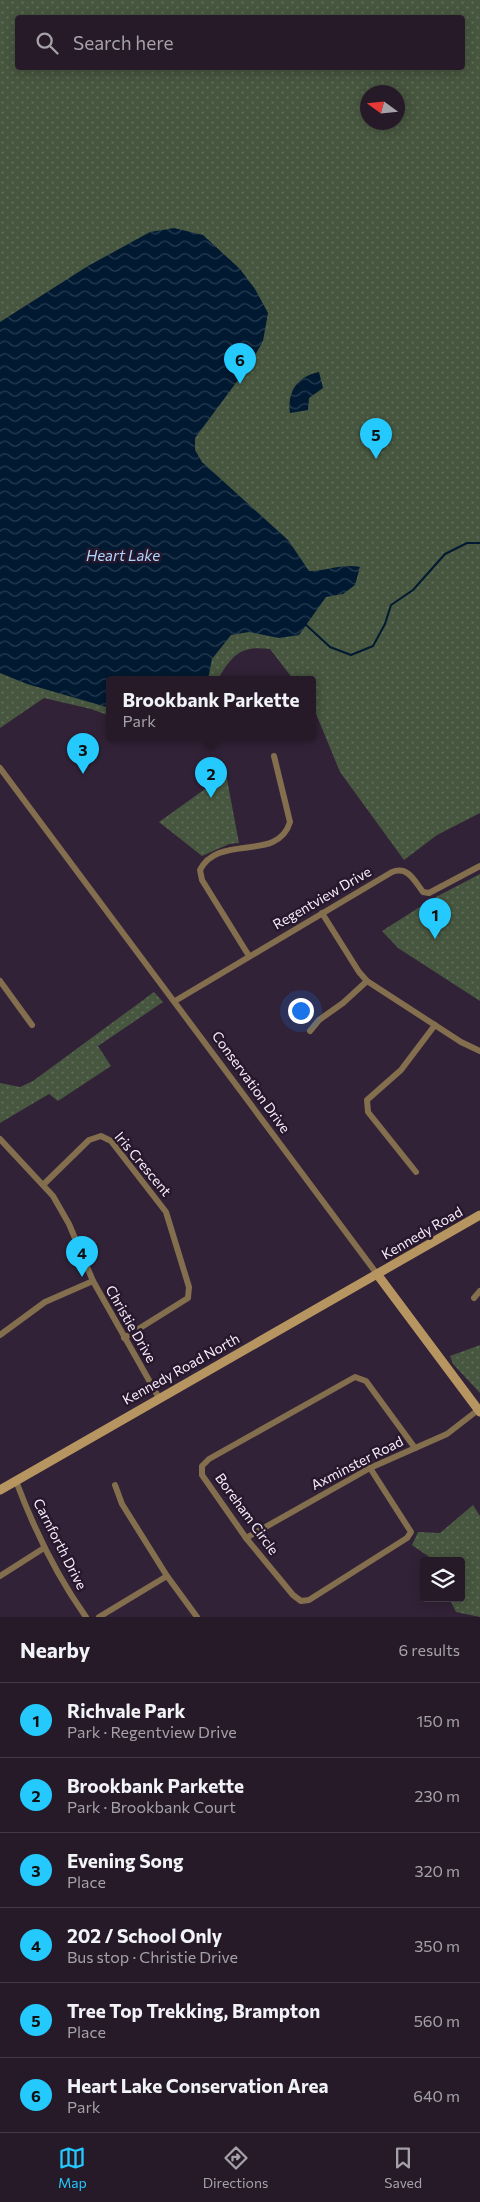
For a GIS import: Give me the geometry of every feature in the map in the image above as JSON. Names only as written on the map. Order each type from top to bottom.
[{"type":"main road","name":"Kennedy Road","points":[[377,1274],[480,1215]]},
{"type":"main road","name":"Kennedy Road North","points":[[0,1490],[377,1274]]},
{"type":"main road","name":"Conservation Drive","points":[[377,1274],[479,1411]]},
{"type":"street","points":[[249,956],[202,880],[200,870],[207,860],[214,856],[238,847],[265,845],[274,842],[286,832],[290,822],[274,756]]},
{"type":"street","name":"Conservation Drive","points":[[0,768],[377,1274]]},
{"type":"street","name":"Regentview Drive","points":[[175,1001],[322,913],[400,869],[410,875],[423,892],[429,893],[480,866]]},
{"type":"street","points":[[322,913],[359,972],[367,981],[435,1025],[480,1050]]},
{"type":"street","points":[[0,981],[32,1025]]},
{"type":"street","points":[[310,1031],[319,1020],[343,1003],[367,981]]},
{"type":"street","points":[[416,1172],[368,1112],[367,1100],[401,1070],[435,1025]]},
{"type":"street","name":"Iris Crescent","points":[[44,1184],[89,1140],[101,1136],[111,1141],[166,1212],[189,1287],[188,1298],[124,1338]]},
{"type":"street","name":"Christie Drive","points":[[0,1139],[44,1184],[69,1224],[92,1282],[159,1398]]},
{"type":"street","points":[[0,1335],[45,1302],[92,1282]]},
{"type":"street","points":[[474,1298],[480,1290]]},
{"type":"street","name":"Boreham Circle","points":[[370,1468],[411,1532],[407,1538],[309,1600],[302,1601],[292,1595],[246,1538],[202,1475],[202,1466],[209,1460],[355,1377],[366,1381],[415,1448]]},
{"type":"street","name":"Axminster Road","points":[[246,1538],[370,1468],[447,1434],[479,1411]]},
{"type":"street","name":"Carnforth Drive","points":[[16,1481],[44,1548],[72,1597],[86,1617]]},
{"type":"street","points":[[115,1485],[122,1504],[167,1576],[197,1617]]},
{"type":"street","points":[[0,1576],[44,1548]]},
{"type":"street","points":[[99,1617],[167,1576]]},
{"type":"green space","points":[[0,0],[480,0],[480,813],[437,835],[404,860],[340,772],[316,714],[316,676],[291,676],[270,649],[244,650],[233,658],[220,676],[106,676],[106,715],[44,698],[0,728]]},
{"type":"green space","points":[[226,774],[239,843],[229,844],[202,856],[159,822]]},
{"type":"green space","points":[[480,874],[480,1001],[398,948],[382,931],[434,898]]},
{"type":"green space","points":[[154,992],[163,1002],[98,1046],[111,1066],[58,1101],[49,1094],[0,1123],[0,1083],[20,1087],[33,1081]]},
{"type":"green space","points":[[480,1345],[480,1393],[453,1364],[450,1356]]},
{"type":"green space","points":[[473,1505],[480,1516],[480,1617],[456,1612],[451,1602],[465,1602],[465,1557],[429,1557],[412,1545],[418,1532],[440,1533]]},
{"type":"water","name":"Heart Lake","points":[[174,228],[203,235],[240,269],[255,289],[268,313],[263,341],[250,364],[195,438],[195,450],[202,462],[288,540],[309,571],[348,566],[360,567],[355,585],[343,594],[326,597],[299,635],[279,638],[249,632],[231,635],[212,659],[209,676],[106,676],[106,707],[27,684],[0,673],[0,322],[88,266],[150,232]]},
{"type":"water","points":[[319,372],[323,388],[309,398],[308,410],[290,413],[292,391],[305,377]]},
{"type":"waterway","points":[[304,623],[330,647],[351,655],[373,646],[385,624],[391,605],[413,590],[445,554],[467,543],[480,543]]},
{"type":"place","name":"Heart Lake Conservation Area","points":[[240,384]]},
{"type":"place","name":"Tree Top Trekking, Brampton","points":[[376,459]]},
{"type":"place","name":"Evening Song","points":[[83,774]]},
{"type":"place","name":"Brookbank Parkette","points":[[211,798]]},
{"type":"place","name":"Richvale Park","points":[[435,939]]},
{"type":"place","name":"202 / School Only","points":[[82,1277]]}]
